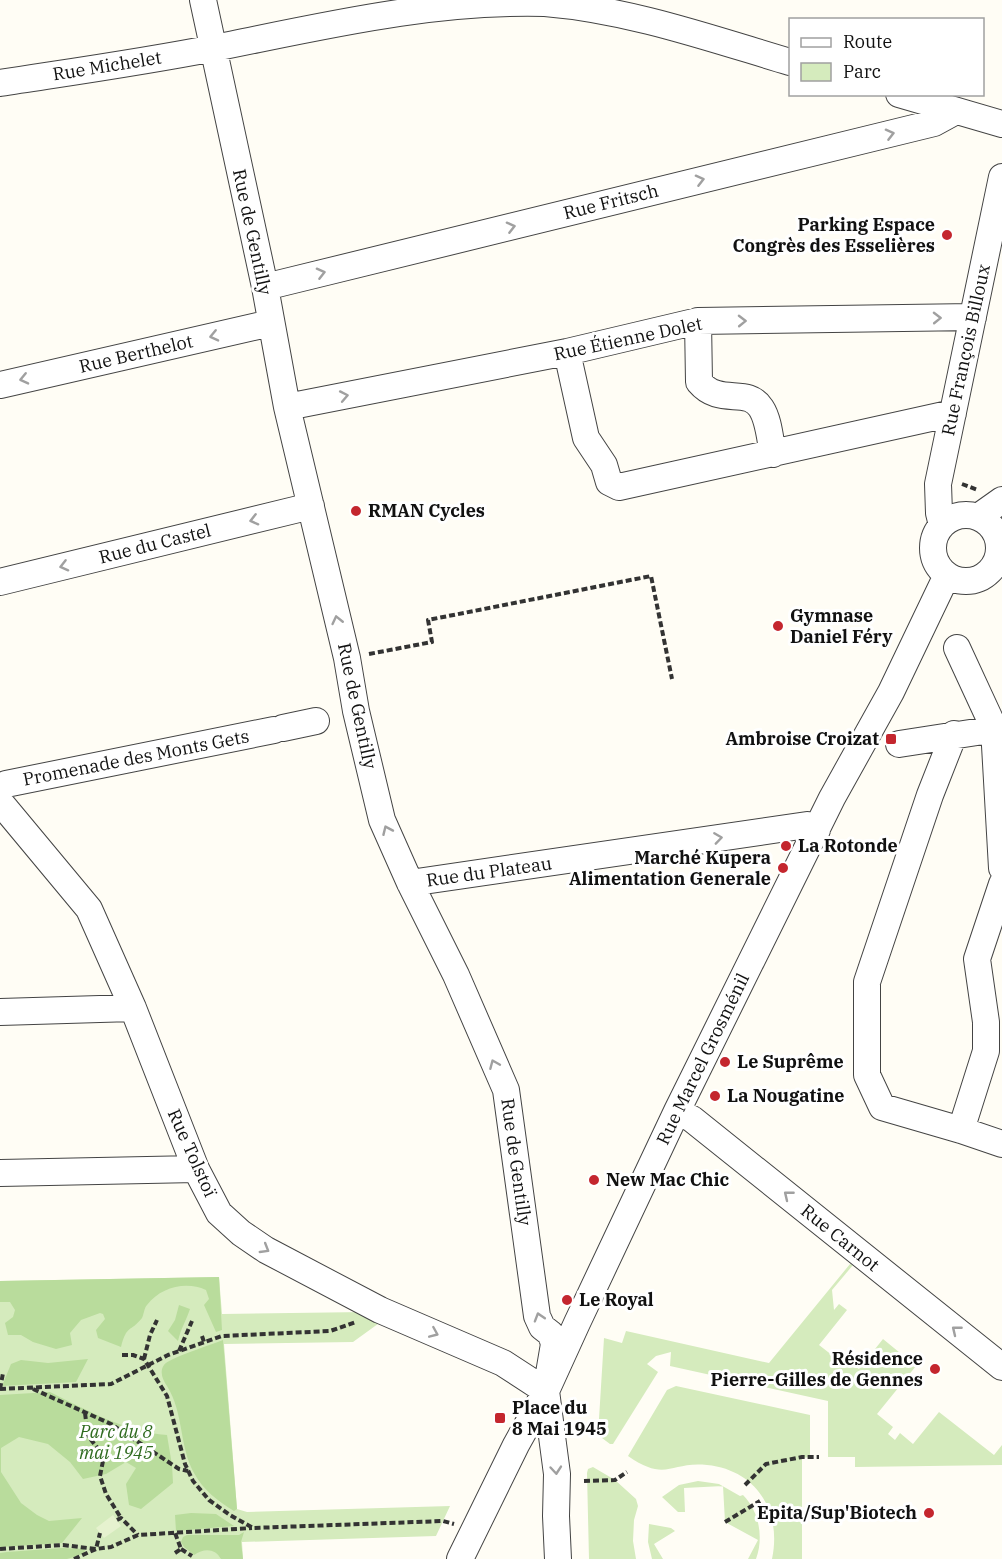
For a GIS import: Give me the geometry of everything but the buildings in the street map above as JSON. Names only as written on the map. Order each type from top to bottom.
[{"type":"street","name":"Rue de Gentilly","points":[[203,0],[287,407],[382,820],[410,884],[456,975],[506,1090],[537,1316],[542,1327],[551,1334],[554,1344],[546,1391]]},
{"type":"street","name":"Rue Michelet","points":[[0,83],[213,48],[380,12],[464,2],[505,1],[578,6],[637,17],[789,62]]},
{"type":"street","points":[[906,96],[1002,124]]},
{"type":"street","name":"Rue Fritsch","points":[[264,287],[934,123],[956,111]]},
{"type":"street","name":"Rue François Billoux","points":[[942,525],[939,513],[938,484],[1002,177]]},
{"type":"street","name":"Rue Étienne Dolet","points":[[287,407],[567,352],[698,321],[973,317]]},
{"type":"street","points":[[698,321],[699,382],[707,390],[720,396],[746,397],[758,404],[764,414],[773,454]]},
{"type":"street","name":"Rue Berthelot","points":[[0,385],[271,323]]},
{"type":"street","points":[[567,352],[586,438],[604,465],[609,482],[625,487],[952,413]]},
{"type":"street","points":[[996,540],[960,514],[950,518],[936,534],[933,545],[934,556],[939,567],[956,580],[976,580],[990,572],[996,540],[1002,500]]},
{"type":"street","name":"Rue du Castel","points":[[0,582],[310,506]]},
{"type":"street","name":"Rue Marcel Grosménil","points":[[460,1559],[516,1445],[546,1391],[677,1111],[856,752],[891,692],[947,575]]},
{"type":"street","points":[[957,648],[998,728],[1002,868]]},
{"type":"street","name":"Promenade des Monts Gets","points":[[0,788],[6,784],[316,721]]},
{"type":"street","points":[[899,744],[998,728]]},
{"type":"street","points":[[954,734],[930,795],[867,982],[867,1075],[882,1107],[1002,1144]]},
{"type":"street","name":"Rue Tolstoï","points":[[0,802],[89,909],[133,1008],[196,1169],[219,1213],[241,1233],[266,1250],[380,1310],[503,1363],[546,1391]]},
{"type":"street","name":"Rue du Plateau","points":[[410,884],[807,825],[817,830]]},
{"type":"street","points":[[961,1130],[986,1051],[986,1022],[977,959],[1002,884]]},
{"type":"street","points":[[0,1012],[133,1008]]},
{"type":"street","name":"Rue Carnot","points":[[677,1111],[692,1119],[1002,1367]]},
{"type":"street","points":[[0,1173],[196,1169]]},
{"type":"street","points":[[546,1391],[557,1474],[558,1559]]},
{"type":"path","points":[[383,652],[432,642],[428,620],[651,576],[672,679]]},
{"type":"path","points":[[3,1372],[0,1389],[111,1384],[179,1351],[222,1336],[330,1331],[373,1316],[380,1310]]},
{"type":"path","points":[[157,1320],[150,1335],[144,1359],[167,1396],[188,1471],[193,1481],[209,1500],[253,1528]]},
{"type":"path","points":[[179,1351],[192,1322]]},
{"type":"path","points":[[202,1336],[204,1342]]},
{"type":"path","points":[[122,1355],[133,1355],[144,1359]]},
{"type":"path","points":[[30,1388],[111,1424],[179,1469],[188,1471]]},
{"type":"path","points":[[85,1413],[87,1436],[104,1456],[100,1476],[106,1494],[119,1519],[138,1535]]},
{"type":"path","points":[[745,1485],[766,1464],[802,1457],[819,1457]]},
{"type":"path","points":[[584,1481],[615,1480],[627,1472]]},
{"type":"path","points":[[725,1522],[759,1502]]},
{"type":"path","points":[[0,1550],[63,1545],[96,1549],[111,1547],[138,1535],[253,1528],[443,1521],[475,1529]]},
{"type":"path","points":[[96,1549],[100,1533]]},
{"type":"path","points":[[175,1533],[181,1550],[192,1556]]},
{"type":"path","points":[[74,1559],[96,1549]]},
{"type":"path","points":[[175,1553],[181,1550]]},
{"type":"green space","points":[[850,1264],[853,1265],[832,1290],[834,1310],[839,1304],[847,1310],[819,1345],[846,1366],[849,1362],[859,1369],[883,1339],[916,1366],[877,1414],[893,1427],[888,1434],[895,1440],[900,1433],[913,1444],[939,1412],[994,1455],[1002,1445],[1002,1465],[855,1467],[855,1457],[828,1457],[828,1401],[670,1366],[671,1352],[656,1356],[647,1364],[658,1372],[613,1444],[598,1435],[604,1338],[622,1343],[626,1331],[769,1363]]},
{"type":"green space","name":"Parc du 8 mai 1945","points":[[219,1277],[222,1314],[365,1312],[382,1321],[353,1342],[224,1344],[237,1509],[247,1512],[450,1506],[436,1536],[242,1542],[243,1559],[0,1559],[0,1281]]},
{"type":"green space","points":[[219,1277],[222,1330],[216,1332],[204,1305],[209,1299],[206,1290],[190,1286],[174,1287],[159,1294],[147,1305],[142,1318],[125,1335],[121,1347],[98,1338],[96,1330],[105,1319],[100,1313],[81,1320],[70,1333],[72,1345],[56,1349],[33,1342],[21,1335],[8,1335],[5,1323],[13,1317],[15,1310],[10,1302],[0,1302],[0,1281]]},
{"type":"green space","points":[[179,1305],[190,1309],[178,1341],[168,1331],[175,1320]]},
{"type":"green space","points":[[223,1340],[237,1509],[234,1511],[211,1495],[194,1473],[186,1452],[176,1407],[162,1373],[167,1362]]},
{"type":"green space","points":[[88,1359],[76,1382],[2,1386],[11,1364],[21,1360],[48,1363]]},
{"type":"green space","points":[[676,1386],[810,1415],[810,1457],[802,1458],[802,1559],[772,1559],[773,1525],[769,1510],[762,1496],[740,1475],[707,1465],[660,1470],[641,1464],[628,1456],[667,1390]]},
{"type":"green space","points":[[50,1392],[121,1425],[167,1435],[173,1483],[141,1509],[129,1505],[126,1484],[136,1468],[126,1462],[106,1474],[83,1479],[70,1462],[48,1444],[19,1437],[1,1448],[1,1472],[21,1503],[49,1521],[82,1518],[62,1543],[0,1547],[0,1395]]},
{"type":"green space","points":[[593,1467],[615,1480],[636,1499],[638,1506],[634,1520],[633,1541],[636,1559],[589,1559],[587,1473],[588,1469]]},
{"type":"green space","points":[[698,1481],[723,1486],[684,1488],[685,1512],[678,1512],[662,1497],[679,1485]]},
{"type":"green space","points":[[723,1486],[740,1496],[743,1495],[753,1509],[760,1533],[756,1559],[748,1559],[758,1540],[725,1522]]},
{"type":"green space","points":[[216,1514],[234,1526],[176,1531],[175,1515]]},
{"type":"green space","points":[[113,1515],[121,1526],[104,1538],[96,1528]]},
{"type":"green space","points":[[649,1524],[671,1528],[675,1531],[654,1544],[663,1559],[652,1559],[648,1542]]},
{"type":"green space","points":[[244,1532],[241,1542],[243,1559],[221,1559],[219,1555],[209,1550],[194,1555],[181,1542],[187,1535],[239,1535]]},
{"type":"green space","points":[[62,1548],[84,1549],[86,1553],[67,1559],[0,1559],[0,1553]]},
{"type":"place","name":"Parking Espace Congrès des Esselières","points":[[947,235]]},
{"type":"place","name":"RMAN Cycles","points":[[356,511]]},
{"type":"place","name":"Gymnase Daniel Féry","points":[[778,626]]},
{"type":"place","name":"Ambroise Croizat","points":[[891,739]]},
{"type":"place","name":"La Rotonde","points":[[786,846]]},
{"type":"place","name":"Marché Kupera Alimentation Generale","points":[[783,868]]},
{"type":"place","name":"Le Suprême","points":[[725,1062]]},
{"type":"place","name":"La Nougatine","points":[[715,1096]]},
{"type":"place","name":"New Mac Chic","points":[[594,1180]]},
{"type":"place","name":"Le Royal","points":[[567,1300]]},
{"type":"place","name":"Résidence Pierre-Gilles de Gennes","points":[[935,1369]]},
{"type":"place","name":"Place du 8 Mai 1945","points":[[500,1418]]},
{"type":"place","name":"Epita/Sup'Biotech","points":[[929,1513]]}]
